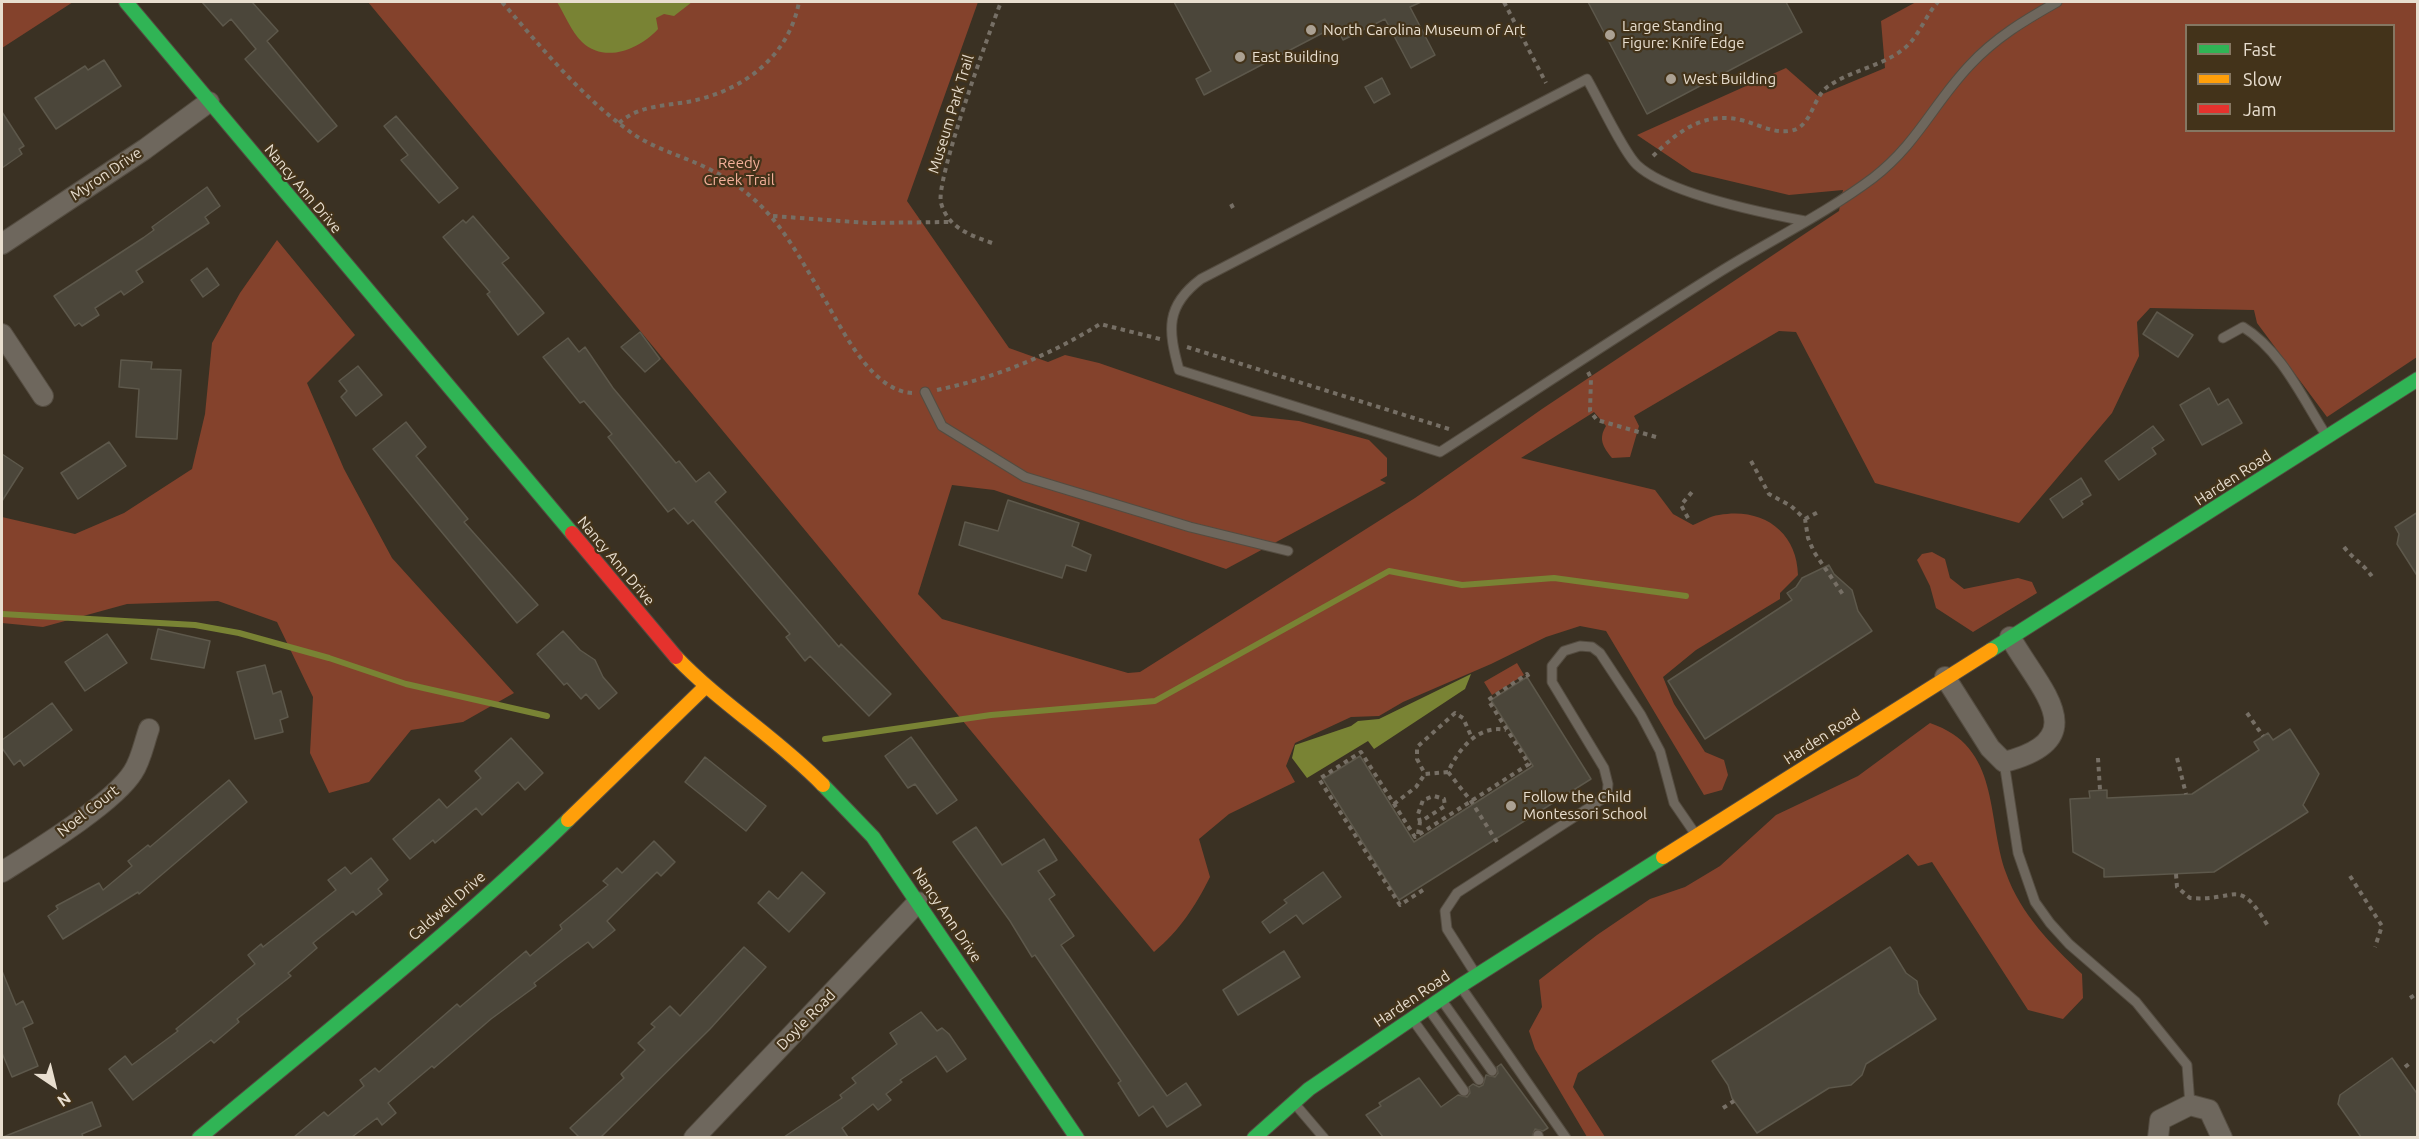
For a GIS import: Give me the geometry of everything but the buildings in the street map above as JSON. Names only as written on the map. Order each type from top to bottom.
[{"type":"street","name":"Nancy Ann Drive","points":[[126,2],[668,648],[705,687],[802,764],[873,837],[1077,1137]]},
{"type":"street","name":"Myron Drive","points":[[2,244],[209,102]]},
{"type":"street","points":[[2,334],[43,396]]},
{"type":"street","name":"Harden Road","points":[[1254,1137],[1293,1102],[1460,986],[2418,379]]},
{"type":"street","points":[[1945,677],[1990,748],[2004,762],[2039,750],[2050,741],[2056,729],[2053,710],[2010,637]]},
{"type":"street","name":"Caldwell Drive","points":[[199,1137],[390,978],[533,854],[705,687]]},
{"type":"street","name":"Noel Court","points":[[2,872],[44,845],[121,787],[134,771],[149,729]]},
{"type":"street","name":"Doyle Road","points":[[694,1137],[918,902]]},
{"type":"street","points":[[2158,1137],[2160,1120],[2190,1105],[2210,1110],[2222,1137]]},
{"type":"lane","points":[[1805,221],[1759,213],[1658,181],[1636,164],[1587,79],[1201,279],[1177,304],[1170,329],[1179,370],[1440,452],[1718,273],[1805,221],[1858,189],[1889,165],[1908,146],[1948,90],[1985,49],[2020,22],[2057,2]]},
{"type":"lane","points":[[2223,338],[2243,327],[2255,334],[2286,372],[2327,437]]},
{"type":"lane","points":[[924,392],[942,426],[1025,477],[1190,527],[1288,551]]},
{"type":"lane","points":[[1477,975],[1447,928],[1445,911],[1457,892],[1607,796],[1608,784],[1604,768],[1552,682],[1552,666],[1564,651],[1580,646],[1592,647],[1611,667],[1660,751],[1674,803],[1698,837]]},
{"type":"lane","points":[[2004,762],[2018,853],[2036,902],[2069,944],[2136,1002],[2187,1065],[2190,1105]]},
{"type":"lane","points":[[1460,986],[1566,1137]]},
{"type":"lane","points":[[1441,999],[1492,1071]]},
{"type":"lane","points":[[1427,1008],[1479,1080]]},
{"type":"lane","points":[[1412,1018],[1464,1091]]},
{"type":"lane","points":[[1293,1102],[1324,1137]]},
{"type":"path","points":[[502,2],[542,47],[619,123],[651,144],[726,178],[752,196],[773,216],[857,353],[871,370],[898,391],[924,392],[980,378],[1036,359],[1100,324],[1158,339]]},
{"type":"path","points":[[619,123],[635,112],[655,106],[720,94],[750,78],[762,69],[781,45],[796,17],[800,2]]},
{"type":"path","name":"Museum Park Trail","points":[[949,222],[940,201],[944,176],[986,38],[1001,2]]},
{"type":"path","points":[[1504,2],[1546,83]]},
{"type":"path","points":[[1653,156],[1689,126],[1707,118],[1724,117],[1773,130],[1790,132],[1802,126],[1825,89],[1890,56],[1910,43],[1924,18],[1938,2]]},
{"type":"path","points":[[773,216],[868,223],[949,222],[971,236],[992,243]]},
{"type":"path","points":[[1187,347],[1467,435]]},
{"type":"path","points":[[1581,361],[1592,378],[1590,411],[1597,420],[1656,437]]},
{"type":"path","points":[[1751,461],[1769,494],[1791,506],[1805,519],[1808,538],[1814,552],[1844,596]]},
{"type":"path","points":[[1688,518],[1681,505],[1692,492]]},
{"type":"path","points":[[1805,519],[1820,511]]},
{"type":"path","points":[[2344,547],[2354,559],[2362,562],[2373,578]]},
{"type":"path","points":[[1423,890],[1400,905],[1319,778],[1361,752],[1415,837],[1529,764],[1488,700],[1527,674],[1529,678]]},
{"type":"path","points":[[2247,713],[2263,736]]},
{"type":"path","points":[[1425,774],[1417,759],[1417,747],[1425,738],[1440,730],[1451,715],[1460,714],[1472,738]]},
{"type":"path","points":[[1425,774],[1448,772],[1472,738],[1496,729],[1508,731]]},
{"type":"path","points":[[2098,758],[2100,790]]},
{"type":"path","points":[[2178,758],[2186,794]]},
{"type":"path","points":[[1448,772],[1471,801],[1497,842]]},
{"type":"path","points":[[1394,804],[1416,787],[1425,774]]},
{"type":"path","points":[[1418,835],[1420,822],[1418,814],[1423,800],[1434,796],[1444,799],[1445,806],[1420,822]]},
{"type":"path","points":[[2175,874],[2177,887],[2190,898],[2217,898],[2242,894],[2249,898],[2268,926]]},
{"type":"path","points":[[2350,876],[2382,926],[2375,947]]},
{"type":"path","points":[[2410,998],[2418,993]]},
{"type":"path","points":[[2404,1067],[2410,1063]]},
{"type":"path","points":[[1723,1108],[1734,1101]]},
{"type":"green space","points":[[2,2],[73,2],[2,48]]},
{"type":"green space","name":"Reedy Creek Trail","points":[[368,2],[978,2],[907,201],[1009,348],[1048,362],[1065,355],[1099,363],[1252,416],[1299,421],[1369,440],[1387,458],[1387,476],[1380,480],[1386,483],[1226,569],[994,490],[952,485],[918,594],[942,619],[1128,673],[1140,672],[1415,498],[1542,409],[1839,211],[1843,190],[1789,195],[1692,172],[1637,135],[1786,68],[1818,96],[1885,68],[1881,21],[1916,2],[2417,2],[2417,357],[2327,417],[2257,323],[2254,310],[2150,308],[2137,322],[2139,356],[2112,413],[2019,523],[1875,483],[1796,332],[1779,331],[1634,416],[1639,426],[1630,457],[1612,458],[1602,439],[1606,426],[1594,412],[1521,458],[1655,490],[1673,514],[1693,525],[1716,516],[1735,513],[1763,519],[1784,535],[1796,559],[1798,575],[1780,593],[1780,599],[1696,650],[1663,677],[1674,704],[1705,752],[1724,760],[1728,775],[1722,790],[1704,795],[1606,631],[1580,626],[1546,637],[1491,664],[1403,702],[1379,716],[1351,717],[1295,743],[1286,766],[1295,782],[1229,814],[1199,839],[1210,877],[1186,918],[1154,952]]},
{"type":"green space","points":[[277,240],[355,335],[307,383],[344,469],[392,558],[514,693],[463,722],[411,730],[369,782],[329,793],[310,753],[313,697],[277,622],[218,601],[127,604],[43,627],[2,623],[2,517],[75,534],[124,513],[192,469],[205,414],[212,343],[240,293]]},
{"type":"green space","points":[[1932,552],[1945,559],[1950,578],[1964,589],[2018,578],[2032,582],[2037,593],[1973,632],[1936,608],[1930,586],[1917,560],[1922,554]]},
{"type":"green space","points":[[1517,663],[1524,675],[1492,695],[1484,682]]},
{"type":"green space","points":[[1930,723],[1953,734],[1969,749],[1980,766],[1992,807],[2000,851],[2012,888],[2028,916],[2082,974],[2083,998],[2063,1019],[2028,1010],[1932,862],[1918,866],[1908,854],[1578,1073],[1573,1087],[1605,1137],[1587,1137],[1535,1049],[1529,1031],[1542,1007],[1539,980],[1597,935],[1650,899],[1685,887],[1720,866],[1776,815],[1858,776]]},
{"type":"shaded area","points":[[557,2],[692,2],[674,16],[664,14],[656,18],[658,29],[642,43],[611,53],[591,49],[582,42],[571,28]]},
{"type":"shaded area","points":[[1471,674],[1465,689],[1374,749],[1368,741],[1307,778],[1292,758],[1295,745],[1351,726],[1358,721],[1379,719]]},
{"type":"waterway","points":[[825,739],[991,715],[1155,701],[1389,571],[1462,585],[1554,578],[1686,596]]},
{"type":"waterway","points":[[2,614],[195,625],[239,633],[329,658],[406,684],[547,716]]},
{"type":"traffic: fast","points":[[126,2],[572,533]]},
{"type":"traffic: fast","points":[[1991,650],[2418,379]]},
{"type":"traffic: fast","points":[[823,785],[873,837],[1077,1138]]},
{"type":"traffic: fast","points":[[199,1138],[433,943],[568,820]]},
{"type":"traffic: fast","points":[[1254,1138],[1309,1089],[1460,986],[1663,857]]},
{"type":"traffic: slow","points":[[1663,857],[1991,650]]},
{"type":"traffic: slow","points":[[676,657],[711,690],[787,752],[823,785]]},
{"type":"traffic: slow","points":[[568,820],[705,687]]},
{"type":"traffic: jam","points":[[572,533],[676,657]]},
{"type":"place","name":"North Carolina Museum of Art","points":[[1311,30]]},
{"type":"place","name":"Large Standing Figure: Knife Edge","points":[[1610,35]]},
{"type":"place","name":"East Building","points":[[1240,57]]},
{"type":"place","name":"West Building","points":[[1671,79]]},
{"type":"place","name":"Follow the Child Montessori School","points":[[1511,806]]}]
